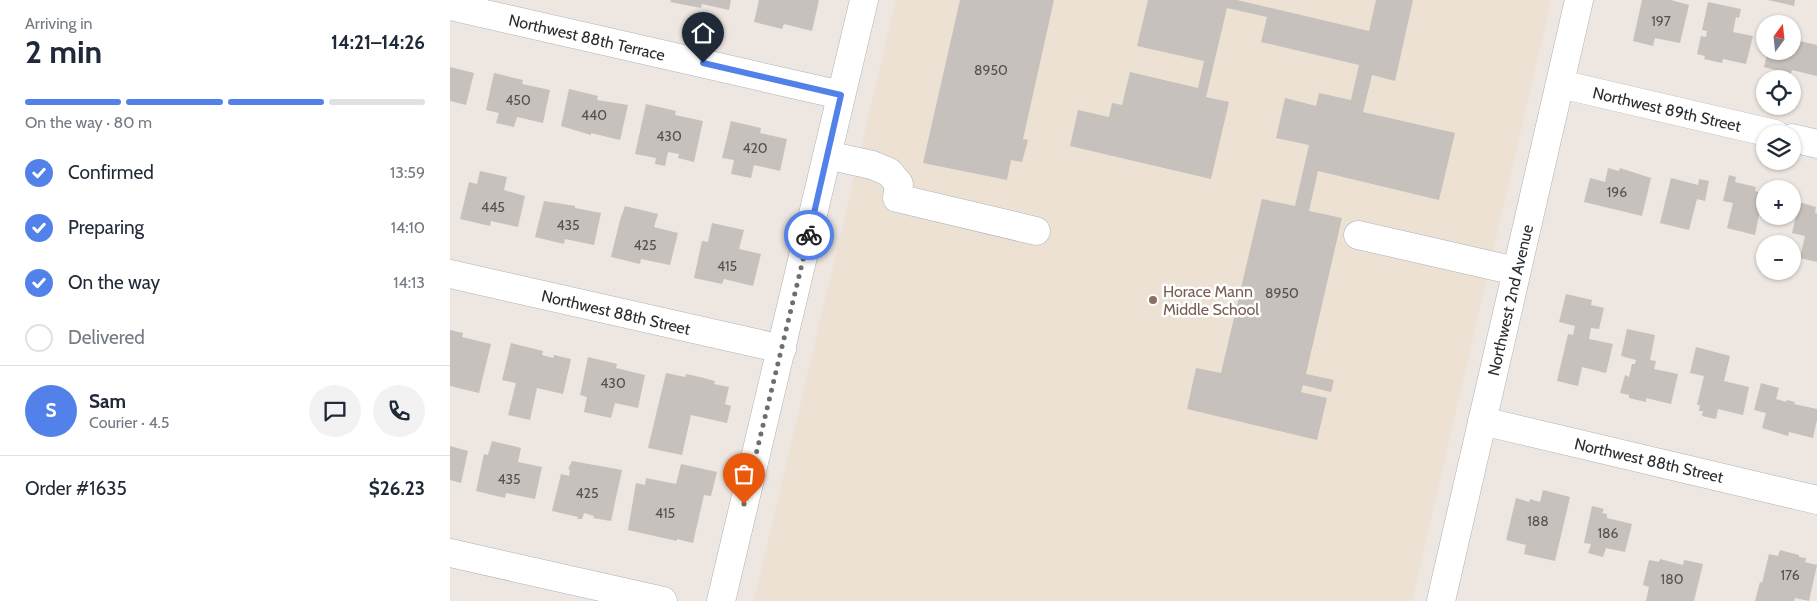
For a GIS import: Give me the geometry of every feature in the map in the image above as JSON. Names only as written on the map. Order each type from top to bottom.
[{"type":"street","points":[[721,601],[864,0]]},
{"type":"street","name":"Northwest 2nd Avenue","points":[[1441,601],[1579,0]]},
{"type":"street","name":"Northwest 88th Terrace","points":[[450,6],[841,95]]},
{"type":"street","name":"Northwest 89th Street","points":[[1560,84],[1756,130]]},
{"type":"street","points":[[1801,140],[1817,144]]},
{"type":"street","points":[[827,156],[872,165],[889,172],[899,184],[897,198],[1036,231]]},
{"type":"street","points":[[1358,235],[1516,271]]},
{"type":"street","name":"Northwest 88th Street","points":[[450,274],[782,349]]},
{"type":"street","name":"Northwest 88th Street","points":[[1482,421],[1817,500]]},
{"type":"street","points":[[450,553],[663,601]]},
{"type":"shaded area","name":"Horace Mann Middle School","points":[[896,0],[1551,0],[1412,601],[754,601]]},
{"type":"building","points":[[671,0],[731,0],[729,10],[702,4],[701,8],[670,2]]},
{"type":"building","points":[[759,0],[819,0],[812,31],[784,24],[782,29],[754,22]]},
{"type":"building","points":[[960,0],[1054,0],[1023,139],[1028,140],[1022,162],[1011,160],[1007,180],[923,163]]},
{"type":"building","points":[[1148,0],[1237,0],[1369,31],[1376,0],[1413,0],[1395,81],[1372,75],[1363,112],[1455,133],[1439,200],[1318,171],[1309,211],[1342,218],[1306,374],[1334,380],[1331,392],[1303,385],[1301,392],[1327,398],[1317,440],[1187,409],[1196,368],[1221,373],[1262,199],[1295,206],[1309,145],[1276,138],[1285,98],[1316,106],[1319,93],[1351,100],[1359,65],[1261,42],[1267,17],[1227,8],[1206,97],[1229,102],[1211,179],[1070,146],[1078,110],[1109,117],[1112,103],[1122,105],[1130,72],[1198,88],[1204,61],[1137,46]]},
{"type":"building","points":[[1642,0],[1671,0],[1689,5],[1680,43],[1655,38],[1653,46],[1633,41]]},
{"type":"building","points":[[1768,0],[1795,0],[1794,6]]},
{"type":"building","points":[[1708,2],[1741,9],[1739,18],[1736,17],[1733,32],[1753,36],[1746,64],[1723,59],[1722,63],[1704,59],[1705,56],[1697,54],[1701,36],[1706,37],[1707,31],[1702,30]]},
{"type":"building","points":[[1801,41],[1817,45],[1817,76],[1801,72],[1801,70],[1776,70],[1764,67],[1766,60],[1801,60]]},
{"type":"building","points":[[450,67],[474,73],[466,105],[450,101]]},
{"type":"building","points":[[494,73],[523,80],[522,84],[550,90],[543,123],[517,117],[514,127],[496,123],[499,113],[486,110]]},
{"type":"building","points":[[569,89],[598,96],[597,100],[628,105],[620,140],[591,133],[591,135],[561,126]]},
{"type":"building","points":[[646,104],[676,111],[675,115],[703,121],[694,162],[678,158],[679,154],[668,152],[665,166],[655,164],[656,158],[635,154]]},
{"type":"building","points":[[731,121],[761,128],[760,133],[787,139],[780,171],[754,165],[751,178],[731,174],[734,160],[722,158]]},
{"type":"building","points":[[1608,168],[1619,171],[1620,168],[1651,178],[1642,216],[1584,202],[1590,178],[1605,182]]},
{"type":"building","points":[[480,171],[507,177],[504,190],[525,196],[518,227],[491,221],[490,226],[460,219],[469,182],[477,184]]},
{"type":"building","points":[[1729,175],[1736,177],[1735,182],[1756,187],[1757,225],[1755,235],[1727,228],[1733,203],[1723,201]]},
{"type":"building","points":[[1671,178],[1698,185],[1699,179],[1709,181],[1705,201],[1697,199],[1689,230],[1660,223]]},
{"type":"building","points":[[544,201],[601,213],[594,245],[565,239],[564,244],[535,237]]},
{"type":"building","points":[[1801,203],[1816,207],[1817,262],[1801,258],[1805,236],[1792,233],[1794,225],[1801,225]]},
{"type":"building","points":[[625,206],[658,214],[654,227],[678,233],[670,265],[641,259],[640,264],[611,257]]},
{"type":"building","points":[[712,223],[744,230],[739,249],[761,254],[753,286],[724,279],[722,284],[694,278],[702,241],[708,242]]},
{"type":"building","points":[[1566,294],[1592,300],[1591,305],[1604,308],[1599,329],[1591,328],[1589,339],[1613,344],[1606,373],[1582,367],[1578,386],[1557,381],[1568,334],[1573,335],[1575,326],[1559,322]]},
{"type":"building","points":[[1627,329],[1655,335],[1650,360],[1656,361],[1654,369],[1678,374],[1671,404],[1646,398],[1646,402],[1629,398],[1629,395],[1620,393],[1625,375],[1629,377],[1632,364],[1635,364],[1636,360],[1621,356]]},
{"type":"building","points":[[450,330],[463,333],[462,337],[491,344],[479,393],[450,386]]},
{"type":"building","points":[[511,343],[543,351],[542,355],[553,358],[554,355],[571,359],[563,394],[537,388],[530,420],[508,415],[516,383],[502,380]]},
{"type":"building","points":[[1696,347],[1730,356],[1724,381],[1749,387],[1743,415],[1718,409],[1716,419],[1702,416],[1703,411],[1699,411],[1700,405],[1697,405],[1704,376],[1690,373]]},
{"type":"building","points":[[588,357],[617,364],[616,368],[645,375],[638,408],[615,403],[611,418],[584,412],[587,397],[580,395]]},
{"type":"building","points":[[666,373],[685,377],[686,374],[700,377],[715,381],[714,384],[729,387],[725,404],[731,406],[727,423],[691,415],[682,455],[648,448]]},
{"type":"building","points":[[1761,383],[1779,388],[1776,399],[1786,402],[1787,400],[1795,402],[1794,404],[1817,409],[1817,420],[1813,438],[1789,432],[1788,436],[1762,428],[1766,413],[1754,410]]},
{"type":"building","points":[[492,441],[521,448],[518,462],[542,467],[535,499],[506,493],[505,498],[476,491],[484,454],[488,455]]},
{"type":"building","points":[[450,446],[468,451],[461,483],[450,480]]},
{"type":"building","points":[[572,461],[622,470],[611,521],[593,518],[594,516],[584,513],[582,519],[577,519],[578,517],[552,511],[561,474],[569,476],[570,470],[568,469]]},
{"type":"building","points":[[681,464],[717,472],[711,496],[704,495],[693,543],[628,530],[636,483],[645,485],[646,478],[676,484]]},
{"type":"building","points":[[1543,490],[1570,497],[1555,561],[1524,554],[1526,545],[1506,540],[1516,498],[1529,502],[1530,499],[1540,502]]},
{"type":"building","points":[[1592,506],[1604,509],[1602,513],[1607,514],[1607,518],[1632,524],[1625,552],[1606,548],[1603,557],[1588,553],[1591,544],[1584,543]]},
{"type":"building","points":[[1780,550],[1799,555],[1799,557],[1806,558],[1805,562],[1817,565],[1809,601],[1795,598],[1794,601],[1755,601],[1760,582],[1762,583],[1769,554],[1778,556]]},
{"type":"building","points":[[1660,559],[1683,565],[1684,560],[1703,564],[1694,601],[1646,601],[1649,587],[1643,585],[1649,560],[1659,562]]},
{"type":"way so far","points":[[744,504],[809,235]]},
{"type":"place","name":"Horace Mann Middle School","points":[[1153,300]]},
{"type":"route","points":[[703,63],[841,95],[809,235]]}]
